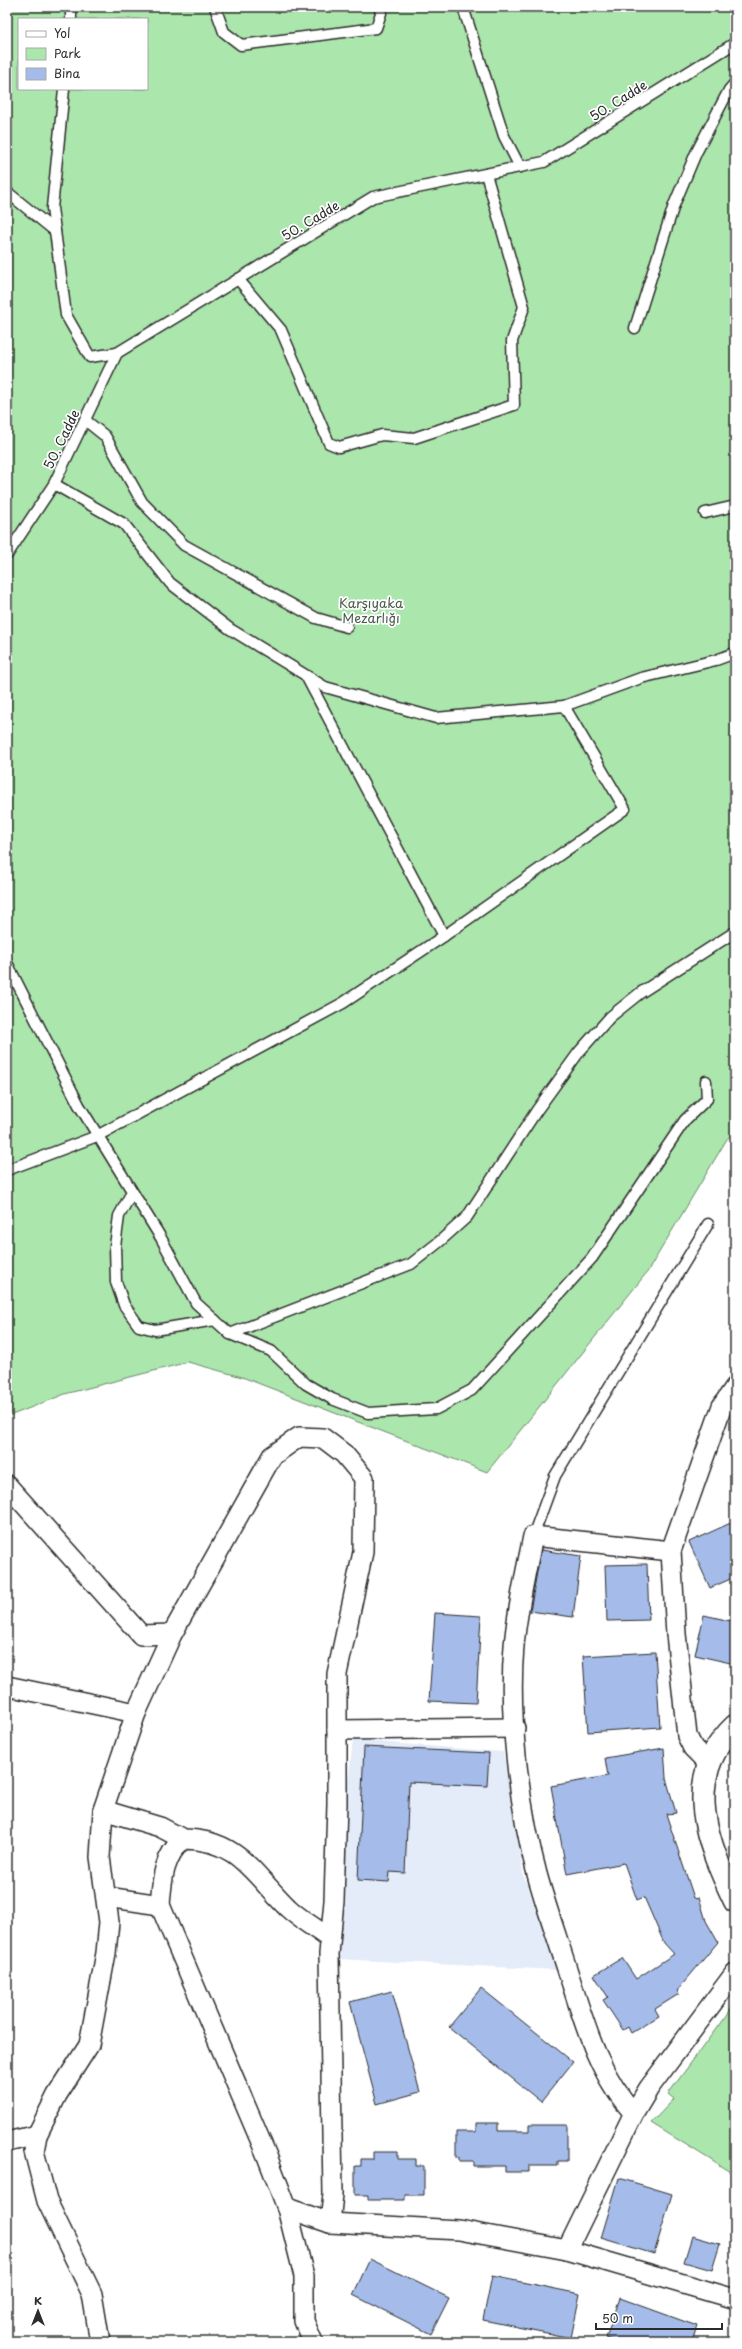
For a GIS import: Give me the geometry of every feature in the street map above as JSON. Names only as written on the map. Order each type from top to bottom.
[{"type":"main road","points":[[735,1726],[719,1746],[710,1764],[704,1786],[703,1812],[709,1842],[735,1901]]},
{"type":"street","points":[[710,1764],[693,1748],[687,1736],[676,1634],[671,1551],[722,1406],[735,1387]]},
{"type":"street","points":[[100,2342],[92,2294],[47,2201],[34,2151],[37,2135],[57,2095],[89,2045],[106,1953],[109,1922],[107,1897],[100,1858],[103,1810],[136,1713],[172,1634],[272,1456],[299,1437],[323,1438],[344,1454],[364,1478],[363,1552],[337,1674],[335,1871],[329,1954],[333,2194],[330,2223]]},
{"type":"street","points":[[7,1485],[141,1635],[172,1634]]},
{"type":"street","points":[[634,2113],[618,2097],[605,2074],[580,2008],[537,1874],[521,1793],[512,1689],[514,1646],[533,1536],[671,1551]]},
{"type":"street","points":[[7,1686],[136,1713]]},
{"type":"street","points":[[337,1730],[515,1728]]},
{"type":"street","points":[[103,1810],[160,1827],[183,1839],[203,1839],[228,1848],[290,1909],[330,1939]]},
{"type":"street","points":[[183,1839],[176,1846],[168,1859],[162,1879],[160,1905],[267,2156],[287,2208],[304,2276],[304,2321],[314,2342]]},
{"type":"street","points":[[107,1897],[160,1905]]},
{"type":"street","points":[[568,2250],[634,2113],[667,2061],[735,1973]]},
{"type":"street","points":[[7,2142],[37,2135]]},
{"type":"street","points":[[287,2208],[330,2223],[459,2230],[568,2250],[735,2299]]},
{"type":"lane","points":[[71,7],[71,18]]},
{"type":"lane","points":[[215,7],[224,32],[240,45],[376,28],[381,13],[379,7]]},
{"type":"lane","points":[[463,7],[504,136],[520,167]]},
{"type":"lane","name":"50. Cadde","points":[[7,556],[54,484],[117,353],[372,197],[544,162],[735,43]]},
{"type":"lane","points":[[635,328],[674,205],[696,153],[729,90],[735,83]]},
{"type":"lane","points":[[64,90],[52,208],[66,315],[90,357],[117,353]]},
{"type":"lane","points":[[238,279],[281,330],[329,443],[339,447],[382,435],[414,438],[514,405],[512,341],[524,307],[486,174]]},
{"type":"lane","points":[[7,192],[55,231]]},
{"type":"lane","points":[[85,420],[105,436],[142,502],[184,545],[316,618],[347,627]]},
{"type":"lane","points":[[54,484],[124,524],[170,583],[230,629],[306,676],[325,687],[436,718],[564,706],[641,678],[716,660],[735,653]]},
{"type":"lane","points":[[705,513],[735,506]]},
{"type":"lane","points":[[306,676],[444,936]]},
{"type":"lane","points":[[7,1170],[97,1136],[343,1003],[444,936],[625,809],[564,706]]},
{"type":"lane","points":[[230,1334],[411,1264],[439,1242],[467,1217],[537,1110],[579,1052],[610,1017],[640,993],[735,932]]},
{"type":"lane","points":[[7,963],[79,1105],[161,1238],[196,1303],[230,1334],[271,1351],[306,1384],[332,1399],[368,1413],[436,1409],[472,1390],[592,1258],[685,1120],[707,1099],[706,1081]]},
{"type":"lane","points":[[132,1192],[120,1216],[115,1246],[116,1282],[124,1305],[139,1326],[155,1330],[215,1320]]},
{"type":"lane","points":[[533,1536],[555,1476],[708,1224]]},
{"type":"shaded area","points":[[353,1740],[503,1752],[523,1873],[557,1970],[338,1959],[343,1825]]},
{"type":"green space","name":"Karşıyaka Mezarlığı","points":[[7,7],[735,7],[735,1131],[727,1139],[648,1271],[487,1472],[242,1377],[188,1362],[65,1394],[7,1417]]},
{"type":"green space","points":[[735,2003],[735,2175],[651,2123],[674,2099],[668,2094]]},
{"type":"building","points":[[735,1521],[735,1577],[710,1588],[689,1542]]},
{"type":"building","points":[[541,1550],[581,1556],[573,1617],[530,1611]]},
{"type":"building","points":[[647,1564],[649,1620],[607,1621],[605,1565]]},
{"type":"building","points":[[435,1613],[481,1616],[476,1703],[429,1701]]},
{"type":"building","points":[[704,1615],[735,1622],[735,1664],[695,1655]]},
{"type":"building","points":[[655,1652],[660,1727],[588,1732],[583,1656]]},
{"type":"building","points":[[364,1747],[489,1753],[487,1786],[409,1782],[405,1873],[390,1872],[389,1882],[358,1880]]},
{"type":"building","points":[[664,1748],[666,1778],[676,1813],[666,1814],[694,1898],[699,1897],[706,1921],[718,1942],[677,1991],[679,1994],[655,2009],[659,2016],[631,2033],[628,2027],[623,2030],[603,2000],[608,1997],[594,1975],[622,1958],[636,1979],[674,1954],[664,1943],[644,1897],[637,1900],[624,1863],[567,1874],[551,1786],[608,1776],[605,1758]]},
{"type":"building","points":[[481,1988],[573,2062],[541,2102],[449,2027]]},
{"type":"building","points":[[392,1991],[420,2092],[377,2104],[350,2002]]},
{"type":"building","points":[[476,2123],[498,2123],[498,2131],[529,2131],[529,2125],[567,2125],[567,2161],[558,2161],[558,2166],[529,2166],[529,2172],[505,2172],[505,2166],[473,2166],[473,2161],[459,2161],[459,2157],[456,2157],[456,2132],[476,2132]]},
{"type":"building","points":[[373,2152],[398,2152],[398,2159],[416,2159],[416,2166],[424,2166],[424,2195],[405,2195],[405,2200],[368,2200],[368,2195],[355,2195],[355,2166],[361,2166],[361,2159],[373,2159]]},
{"type":"building","points":[[619,2178],[672,2194],[654,2254],[601,2238]]},
{"type":"building","points":[[692,2236],[720,2244],[712,2270],[684,2262]]},
{"type":"building","points":[[370,2259],[449,2298],[431,2334],[353,2295]]},
{"type":"building","points":[[492,2276],[580,2294],[571,2338],[483,2320]]},
{"type":"building","points":[[620,2298],[697,2326],[692,2342],[616,2342],[606,2338]]}]
